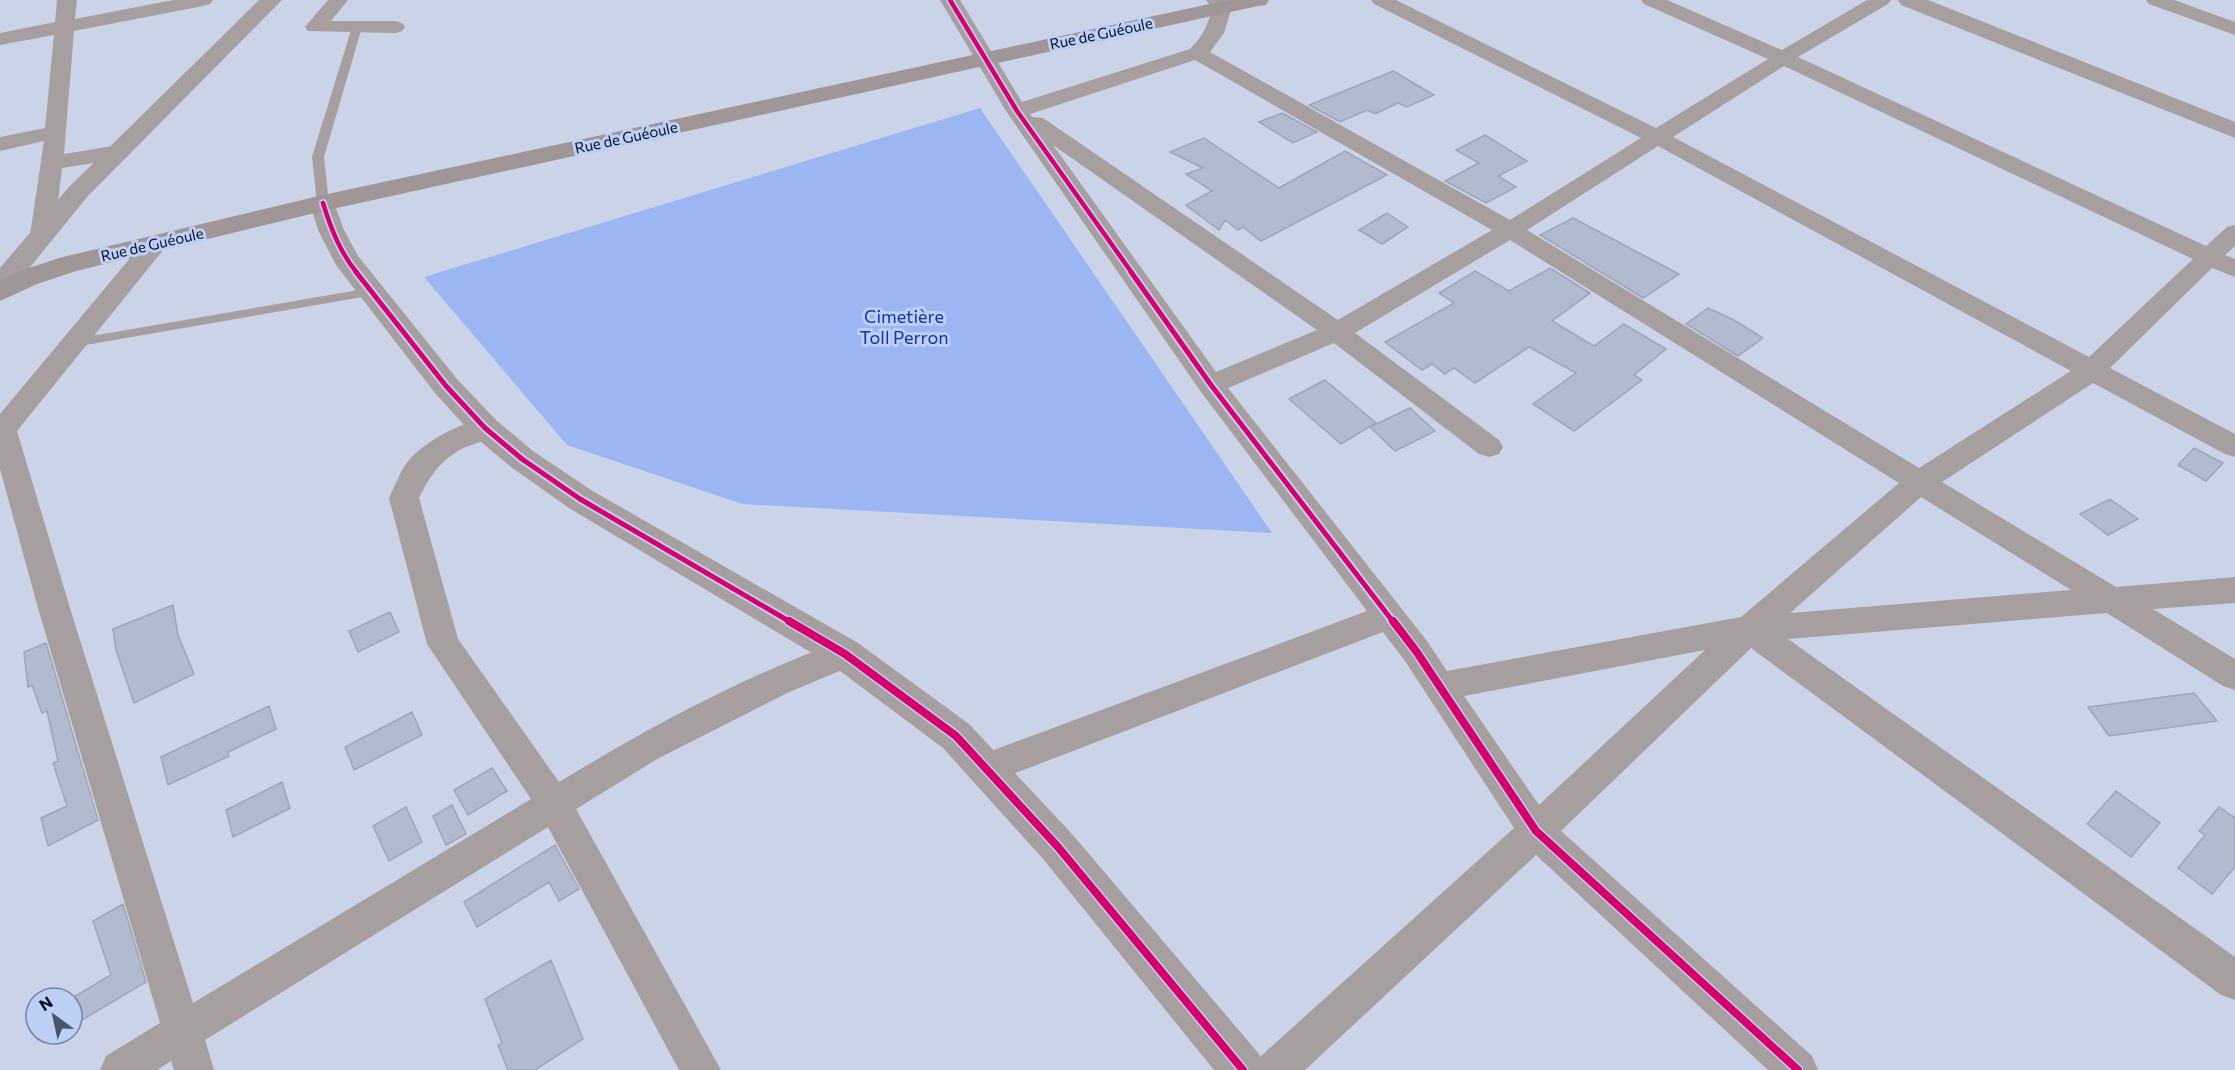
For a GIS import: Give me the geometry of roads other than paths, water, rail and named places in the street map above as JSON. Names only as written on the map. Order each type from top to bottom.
[{"type":"main road","name":"Rue de Guéoule","points":[[0,292],[27,278],[69,264],[323,203],[987,58],[1219,3],[1258,0]]},
{"type":"street","points":[[42,235],[56,132],[67,0]]},
{"type":"street","points":[[0,39],[203,0]]},
{"type":"street","points":[[0,286],[78,192],[271,0]]},
{"type":"street","points":[[338,0],[315,27],[394,27]]},
{"type":"street","points":[[950,0],[1017,111],[1211,385],[1440,686],[1536,831],[1798,1070]]},
{"type":"street","points":[[1381,0],[1657,137],[2235,447]]},
{"type":"street","points":[[1650,0],[1784,58],[2223,263]]},
{"type":"street","points":[[1211,385],[1337,332],[1510,230],[1784,58],[1881,0]]},
{"type":"street","points":[[1910,0],[2235,131]]},
{"type":"street","points":[[2156,0],[2235,29]]},
{"type":"street","points":[[1017,111],[1197,53],[1212,40],[1217,28],[1219,3]]},
{"type":"street","points":[[1197,53],[1510,230],[2235,676]]},
{"type":"street","points":[[1017,111],[1337,332],[1489,447]]},
{"type":"street","points":[[0,144],[56,132]]},
{"type":"street","points":[[52,163],[119,152]]},
{"type":"street","points":[[323,203],[331,230],[346,259],[453,394],[485,428],[522,459],[580,500],[845,654],[956,736],[1058,847],[1243,1070]]},
{"type":"street","points":[[1275,1070],[1536,831],[1750,629],[1918,483],[2091,371],[2223,263],[2235,232]]},
{"type":"street","points":[[155,244],[2,431],[194,1070]]},
{"type":"street","points":[[485,428],[447,444],[419,468],[404,498],[443,644],[554,804],[701,1070]]},
{"type":"street","points":[[1440,686],[1750,629],[2114,602],[2235,590]]},
{"type":"street","points":[[987,768],[1387,617]]},
{"type":"street","points":[[1750,629],[2235,981]]},
{"type":"street","points":[[120,1070],[657,742],[775,684],[845,654]]},
{"type":"lane","points":[[323,203],[318,157],[357,27]]},
{"type":"lane","points":[[74,343],[370,292]]},
{"type":"park label","name":"Cimetière Toll Perron","points":[[904,326]]}]
